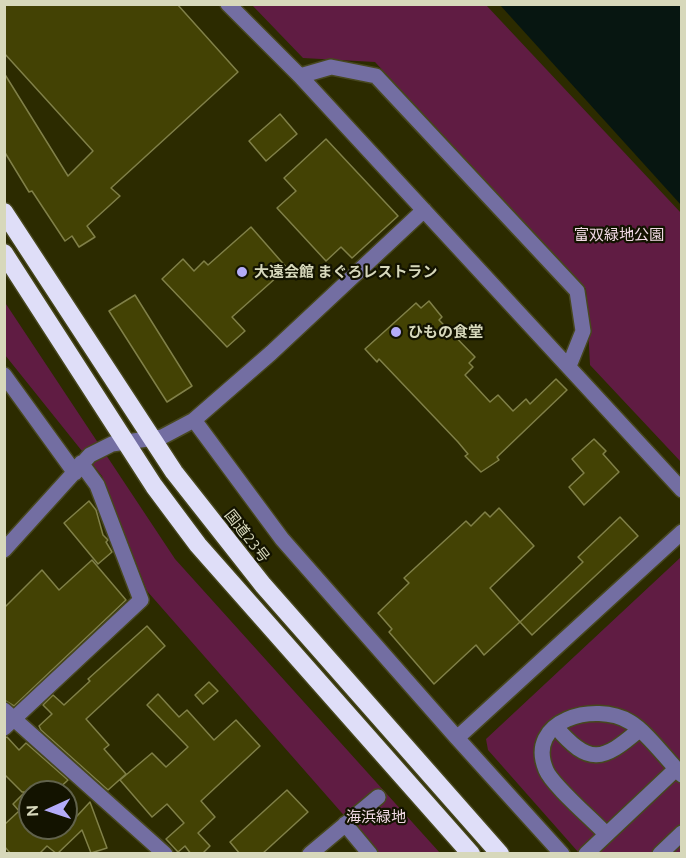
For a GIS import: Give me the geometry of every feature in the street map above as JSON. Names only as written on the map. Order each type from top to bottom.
[{"type":"highway","name":"国道23号","points":[[4,212],[150,440],[263,585],[500,854]]},
{"type":"highway","points":[[4,253],[154,486],[227,580],[471,854]]},
{"type":"street","points":[[228,4],[300,76],[681,490]]},
{"type":"street","points":[[300,76],[331,67],[376,76],[576,291],[583,331],[569,366]]},
{"type":"street","points":[[4,550],[99,448],[125,442],[150,440],[175,432],[194,420],[272,352],[424,210]]},
{"type":"street","points":[[4,375],[78,468],[97,485],[141,600],[8,719],[165,854]]},
{"type":"street","points":[[194,420],[282,539],[562,854]]},
{"type":"street","points":[[457,738],[681,532]]},
{"type":"street","points":[[586,854],[679,772],[632,722],[609,713],[588,711],[568,718],[556,728],[543,744],[542,756],[547,773],[606,834]]},
{"type":"street","points":[[556,728],[572,746],[591,756],[604,756],[615,751],[639,730]]},
{"type":"street","points":[[310,854],[378,797]]},
{"type":"street","points":[[345,824],[370,854]]},
{"type":"street","points":[[660,854],[681,833]]},
{"type":"green space","name":"富双緑地公園","points":[[252,5],[486,5],[681,213],[681,462],[590,365],[586,289],[375,62],[303,58]]},
{"type":"green space","name":"海浜緑地","points":[[4,301],[175,559],[440,853],[377,853],[147,591],[102,476],[5,355]]},
{"type":"green space","points":[[681,557],[681,853],[579,853],[488,750],[486,739]]},
{"type":"shaded area","points":[[500,5],[681,5],[681,205]]},
{"type":"building","points":[[4,4],[177,4],[238,72],[111,188],[120,196],[87,226],[95,237],[79,247],[72,236],[65,241],[32,191],[29,192],[4,151],[4,73],[68,176],[93,151],[4,53]]},
{"type":"building","points":[[280,114],[297,134],[266,161],[249,141]]},
{"type":"building","points":[[326,139],[398,216],[352,258],[341,247],[326,261],[277,208],[296,191],[284,178]]},
{"type":"building","points":[[251,227],[287,268],[232,317],[245,331],[227,347],[162,279],[183,259],[194,271],[204,261],[208,265]]},
{"type":"building","points":[[135,295],[192,386],[167,402],[109,311]]},
{"type":"building","points":[[429,301],[442,317],[439,320],[475,357],[469,363],[473,367],[465,375],[490,402],[498,395],[513,411],[526,399],[530,404],[556,379],[567,390],[497,457],[499,460],[481,472],[465,456],[468,454],[458,442],[379,359],[377,362],[365,349],[416,303],[421,308]]},
{"type":"building","points":[[594,439],[606,451],[603,454],[619,472],[584,505],[569,487],[584,473],[572,459]]},
{"type":"building","points":[[89,501],[96,510],[103,535],[108,540],[106,542],[112,552],[98,564],[64,523]]},
{"type":"building","points":[[499,508],[534,546],[490,588],[520,622],[484,655],[476,645],[434,684],[389,632],[392,629],[378,613],[409,583],[404,578],[466,521],[471,526],[485,512],[490,517]]},
{"type":"building","points":[[620,517],[638,536],[532,635],[520,622],[583,562],[578,557]]},
{"type":"building","points":[[92,560],[126,600],[14,706],[4,700],[4,608],[42,570],[59,590]]},
{"type":"building","points":[[147,626],[165,646],[86,719],[109,745],[104,749],[126,774],[108,790],[41,730],[39,726],[52,714],[43,705],[53,695],[64,705],[90,681],[88,679]]},
{"type":"building","points":[[209,682],[218,691],[203,704],[195,695]]},
{"type":"building","points":[[158,694],[179,717],[187,710],[214,740],[236,720],[260,746],[201,801],[215,817],[198,833],[210,846],[202,854],[191,854],[185,846],[178,852],[166,839],[184,823],[167,804],[152,817],[120,780],[152,753],[166,767],[188,747],[147,705]]},
{"type":"building","points":[[7,737],[19,750],[26,743],[68,780],[18,780],[18,788],[4,774],[4,738]]},
{"type":"building","points":[[287,790],[308,812],[262,854],[240,854],[230,842]]},
{"type":"building","points":[[18,799],[18,810],[13,804]]},
{"type":"building","points":[[90,802],[107,848],[91,853],[82,830],[78,834],[78,815]]},
{"type":"building","points":[[18,812],[18,840],[72,840],[57,854],[47,846],[39,854],[11,854],[4,846],[4,825]]},
{"type":"place","name":"大遠会館 まぐろレストラン","points":[[242,272]]},
{"type":"place","name":"ひもの食堂","points":[[396,332]]}]
